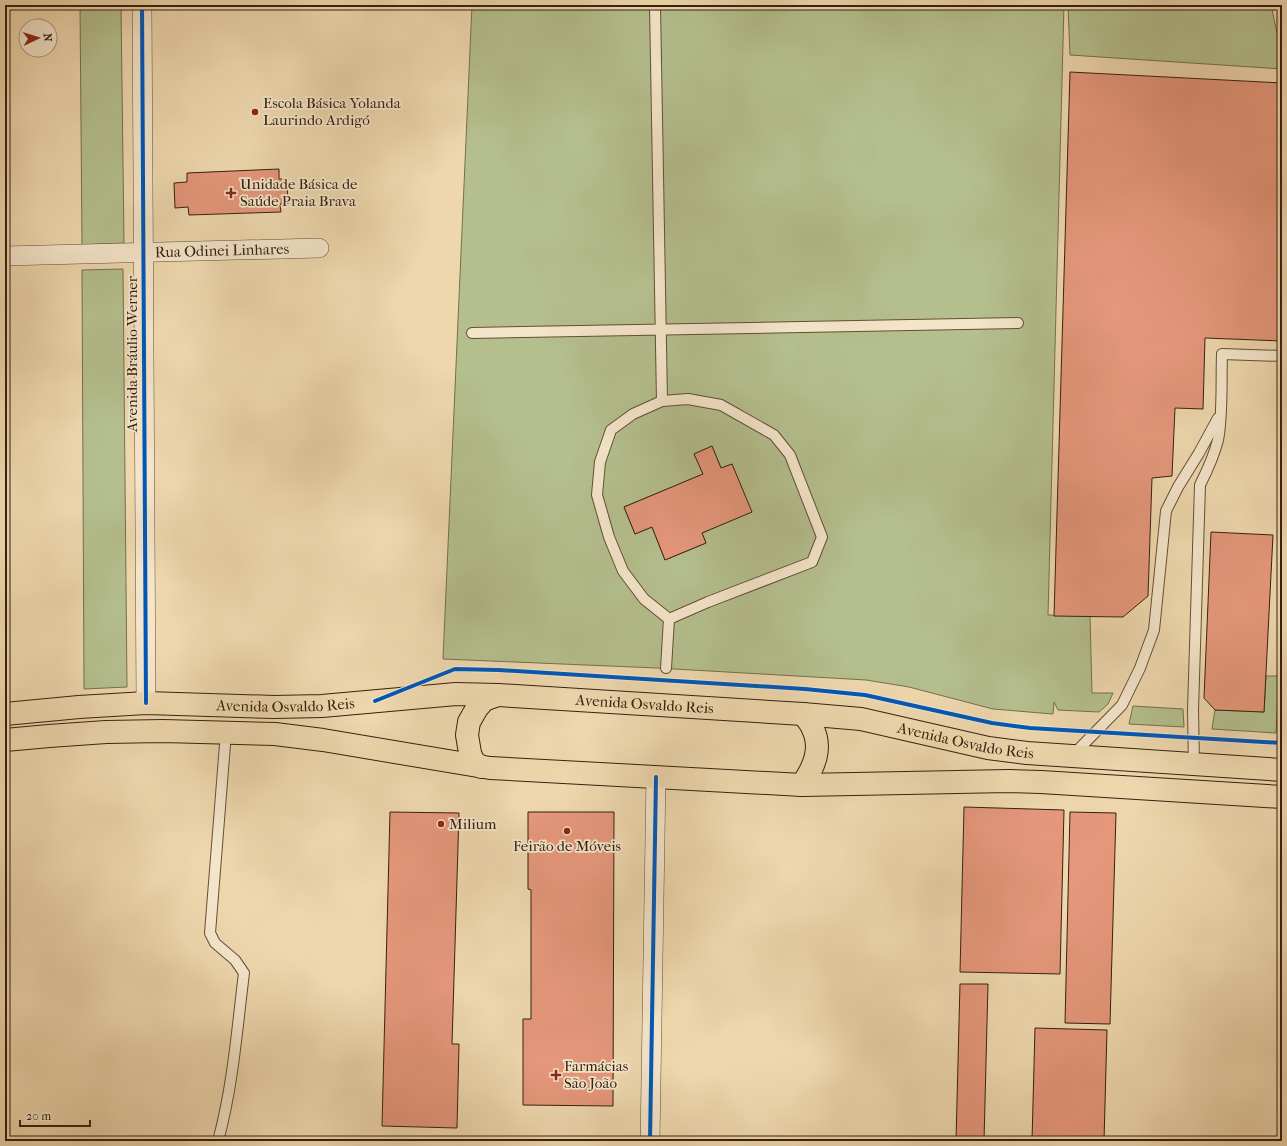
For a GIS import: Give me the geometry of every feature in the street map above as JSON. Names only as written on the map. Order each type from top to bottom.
[{"type":"main road","name":"Avenida Osvaldo Reis","points":[[5,714],[79,707],[146,703],[314,707],[456,694],[498,695],[803,714],[861,720],[988,748],[1071,757],[1282,770]]},
{"type":"main road","points":[[481,767],[473,761],[470,753],[467,735],[469,722],[477,708],[484,700],[498,695]]},
{"type":"main road","points":[[802,785],[811,771],[817,756],[817,741],[812,726],[803,714]]},
{"type":"main road","name":"Avenida Osvaldo Reis","points":[[5,740],[106,732],[163,731],[275,734],[323,740],[481,767],[802,785],[1041,782],[1282,797]]},
{"type":"street","name":"Avenida Bráulio Werner","points":[[142,5],[146,703]]},
{"type":"street","name":"Rua Odinei Linhares","points":[[5,256],[319,248]]},
{"type":"street","points":[[650,1141],[656,777]]},
{"type":"lane","points":[[654,5],[662,401]]},
{"type":"lane","points":[[472,332],[1018,323]]},
{"type":"lane","points":[[1194,764],[1193,710],[1200,485],[1211,461],[1218,439],[1222,354],[1282,356]]},
{"type":"lane","points":[[688,399],[721,406],[774,435],[790,454],[822,537],[812,562],[708,602],[669,619],[644,599],[623,571],[609,537],[597,495],[600,462],[611,430],[633,414],[662,401],[688,399]]},
{"type":"lane","points":[[1071,757],[1122,705],[1140,668],[1154,630],[1166,511],[1178,487],[1220,415]]},
{"type":"lane","points":[[1188,470],[1206,473]]},
{"type":"lane","points":[[666,668],[669,619]]},
{"type":"lane","points":[[218,1141],[225,1116],[233,1069],[244,973],[235,960],[215,942],[210,933],[226,732]]},
{"type":"green space","points":[[80,5],[121,5],[124,243],[82,245]]},
{"type":"green space","points":[[472,5],[1064,5],[1048,615],[1090,616],[1092,693],[1113,693],[1108,704],[1099,712],[1058,710],[1054,702],[1053,714],[993,709],[909,687],[866,680],[657,668],[443,659]],"holes":[[[712,446],[721,468],[732,464],[751,512],[702,533],[706,543],[665,560],[652,527],[635,534],[624,507],[703,474],[694,454]]]},
{"type":"green space","points":[[1068,5],[1271,5],[1277,33],[1282,36],[1282,69],[1070,55]]},
{"type":"green space","points":[[123,269],[127,687],[84,689],[82,270]]},
{"type":"green space","points":[[1266,676],[1279,676],[1276,733],[1212,729],[1215,710],[1264,712]]},
{"type":"green space","points":[[1133,706],[1183,709],[1184,727],[1129,724]]},
{"type":"building","points":[[1070,72],[1282,83],[1282,341],[1205,338],[1203,409],[1175,408],[1172,476],[1152,478],[1148,596],[1123,617],[1054,616]]},
{"type":"building","name":"Unidade Básica de Saúde Praia Brava","points":[[279,169],[279,179],[287,179],[288,204],[280,204],[281,212],[189,215],[188,207],[175,208],[174,183],[187,182],[187,173]]},
{"type":"building","points":[[712,446],[721,468],[732,464],[752,512],[702,533],[706,543],[665,560],[652,527],[635,534],[624,507],[703,474],[694,454]]},
{"type":"building","points":[[1211,532],[1273,535],[1264,712],[1215,710],[1204,698]]},
{"type":"building","points":[[964,807],[1064,810],[1060,974],[960,972]]},
{"type":"building","points":[[390,812],[459,813],[452,1044],[459,1044],[457,1128],[382,1126]]},
{"type":"building","points":[[528,812],[614,812],[613,1106],[523,1105],[523,1019],[531,1019],[531,890],[528,889]]},
{"type":"building","points":[[1070,812],[1116,813],[1110,1024],[1065,1023]]},
{"type":"building","points":[[960,984],[988,984],[984,1141],[956,1141]]},
{"type":"building","points":[[1035,1028],[1107,1030],[1104,1141],[1032,1141]]},
{"type":"cycle path","points":[[142,5],[146,703]]},
{"type":"cycle path","points":[[375,701],[455,669],[499,670],[805,689],[865,695],[992,723],[1030,728],[1282,743]]},
{"type":"cycle path","points":[[650,1141],[656,777]]},
{"type":"place","name":"Escola Básica Yolanda Laurindo Ardigó","points":[[255,112]]},
{"type":"place","name":"Unidade Básica de Saúde Praia Brava","points":[[231,193]]},
{"type":"place","name":"Milium","points":[[441,824]]},
{"type":"place","name":"Feirão de Móveis","points":[[567,831]]},
{"type":"place","name":"Farmácias São João","points":[[556,1075]]}]
